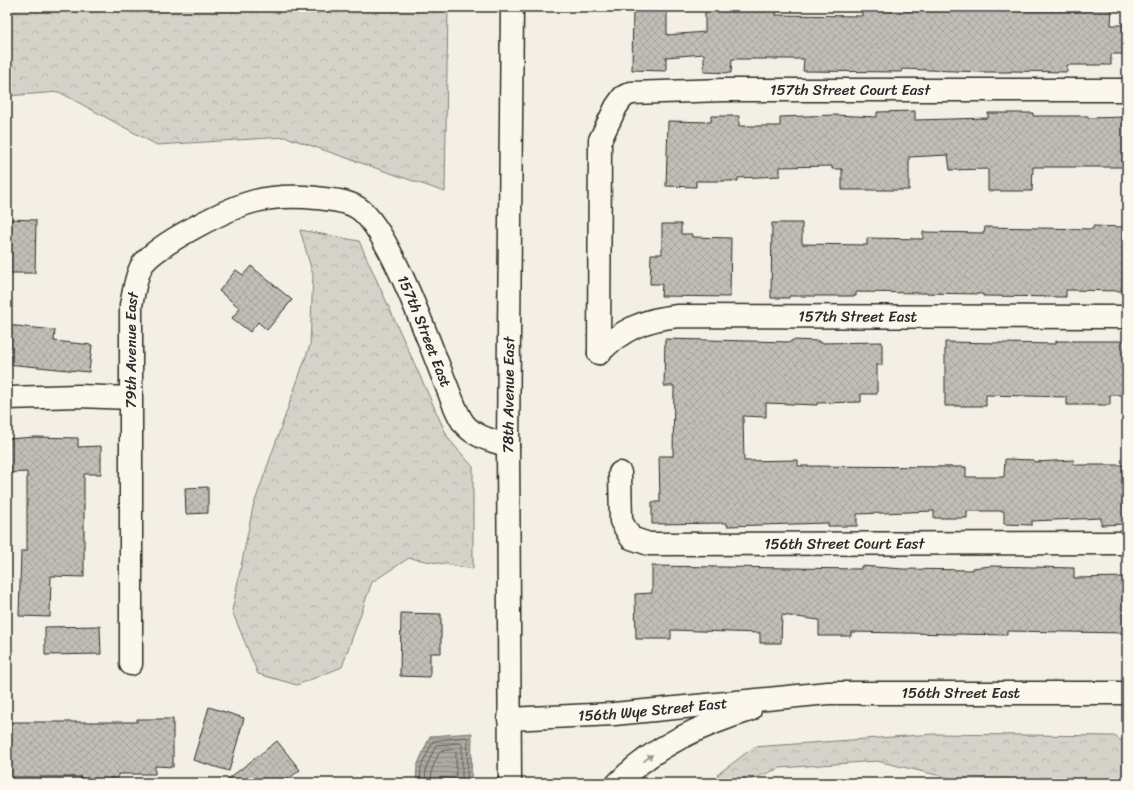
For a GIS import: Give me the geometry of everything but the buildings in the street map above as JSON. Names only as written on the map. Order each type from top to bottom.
[{"type":"street","name":"78th Avenue East","points":[[510,783],[508,446],[512,7]]},
{"type":"street","name":"157th Street Court East","points":[[599,353],[600,140],[616,107],[623,97],[631,93],[724,90],[1127,90]]},
{"type":"street","name":"79th Avenue East","points":[[131,664],[131,305],[141,266],[149,258],[177,237],[226,211],[251,201],[300,197],[340,201],[350,204]]},
{"type":"street","name":"157th Street East","points":[[350,204],[357,207],[370,219],[395,261],[465,426],[480,436],[508,446]]},
{"type":"street","name":"157th Street East","points":[[599,353],[628,329],[656,318],[678,316],[1127,317]]},
{"type":"street","points":[[7,398],[78,396],[130,398]]},
{"type":"street","name":"156th Street Court East","points":[[620,473],[620,522],[631,538],[649,544],[1127,543]]},
{"type":"street","name":"156th Street East","points":[[795,696],[828,693],[1127,693]]},
{"type":"street","points":[[618,783],[644,761],[669,744],[718,720],[795,696]]},
{"type":"street","name":"156th Wye Street East","points":[[510,719],[614,714],[795,696]]},
{"type":"green space","points":[[7,7],[448,7],[445,192],[286,137],[157,145],[59,92],[7,96]]},
{"type":"green space","points":[[300,230],[359,241],[448,438],[473,467],[473,569],[409,558],[372,582],[342,667],[297,685],[258,674],[232,611],[253,507],[310,345],[313,275]]},
{"type":"green space","points":[[934,734],[1114,736],[1127,744],[1127,783],[971,783],[877,761],[780,768],[742,783],[726,783],[717,775],[754,747]]},
{"type":"water","points":[[472,733],[471,783],[416,783],[417,766],[430,736]]}]
